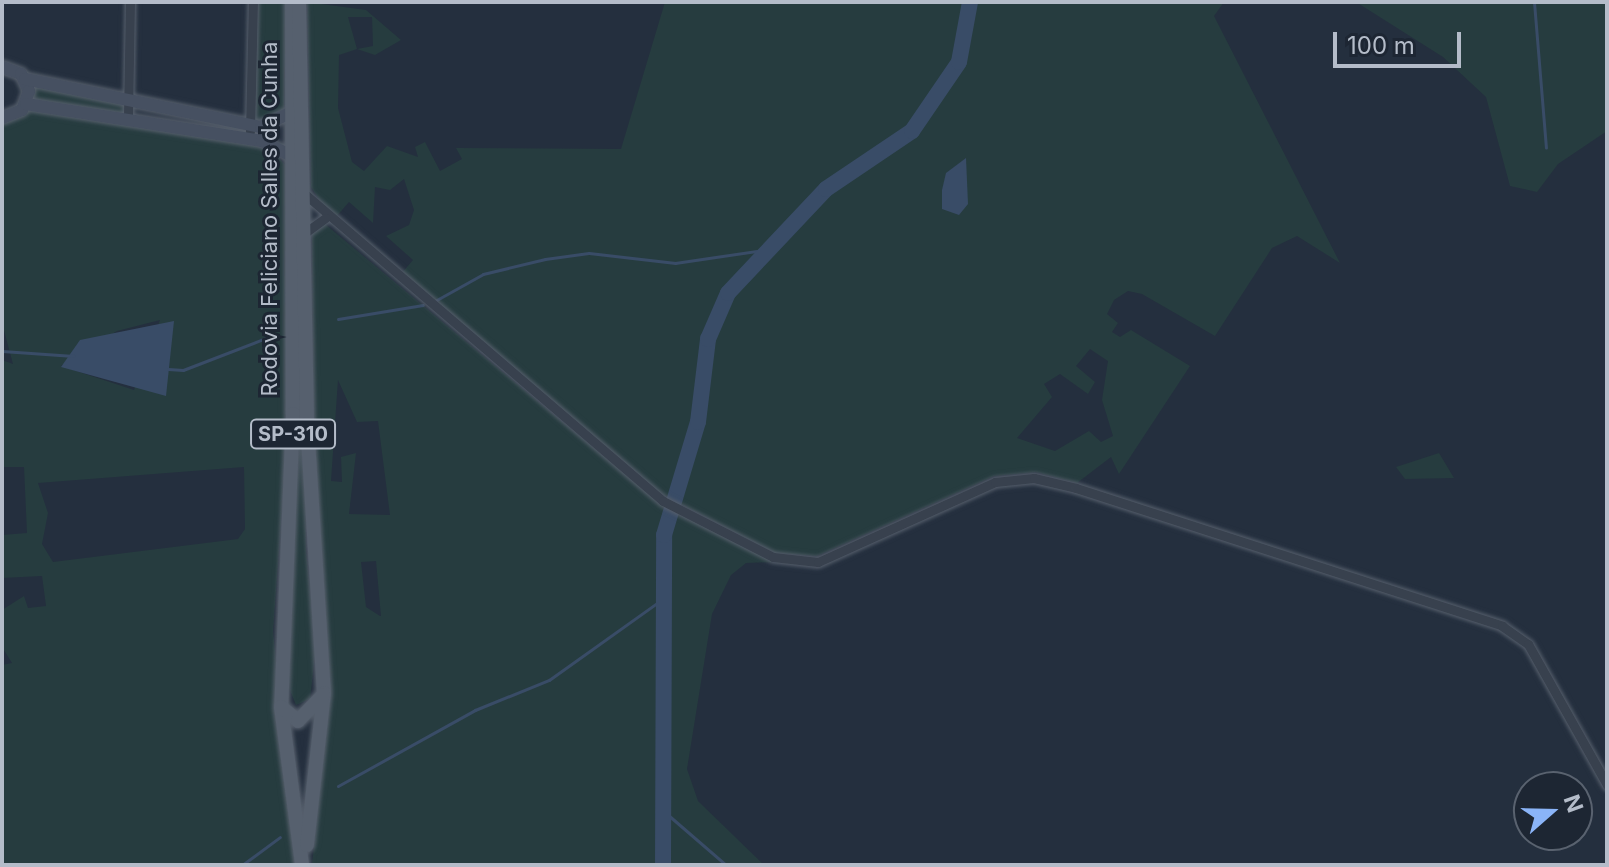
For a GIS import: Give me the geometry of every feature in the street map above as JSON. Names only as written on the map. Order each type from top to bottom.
[{"type":"main road","name":"Rodovia Feliciano Salles da Cunha","points":[[292,2],[293,414],[281,707],[304,865]]},
{"type":"main road","name":"Rodovia Feliciano Salles da Cunha","points":[[299,2],[306,195],[312,552],[324,693],[304,865]]},
{"type":"main road","points":[[281,707],[298,721],[324,693]]},
{"type":"street","points":[[128,116],[130,2]]},
{"type":"street","points":[[249,139],[253,2]]},
{"type":"street","points":[[2,67],[25,79],[130,96],[250,121],[261,127],[290,113]]},
{"type":"street","points":[[25,79],[26,104]]},
{"type":"street","points":[[2,118],[26,104],[128,116],[249,139],[291,156]]},
{"type":"street","points":[[306,195],[325,218],[663,501],[687,516],[773,557],[818,562],[995,482],[1034,478],[1076,488],[1502,626],[1528,644],[1607,785]]},
{"type":"street","points":[[306,232],[325,218]]},
{"type":"green space","points":[[258,2],[286,2],[284,111],[259,124],[253,119]]},
{"type":"green space","points":[[307,2],[366,10],[401,40],[375,55],[357,49],[339,55],[338,108],[352,162],[364,171],[387,146],[418,157],[415,147],[425,142],[440,171],[462,159],[456,148],[621,149],[665,2],[1224,2],[1214,16],[1340,263],[1297,236],[1272,248],[1215,336],[1142,294],[1128,291],[1114,300],[1107,314],[1118,323],[1112,332],[1120,337],[1131,330],[1190,366],[1119,474],[1111,457],[1077,483],[1036,472],[994,476],[817,556],[775,553],[663,495],[401,274],[413,260],[386,236],[409,225],[414,210],[404,179],[390,190],[375,187],[373,223],[349,202],[336,217],[311,187]],"holes":[[[348,17],[372,17],[373,46],[357,49]],[[1090,349],[1108,361],[1102,400],[1113,436],[1101,442],[1089,431],[1055,451],[1017,438],[1052,397],[1044,384],[1060,374],[1088,394],[1095,382],[1076,366]]]},
{"type":"green space","points":[[1356,2],[1607,2],[1607,131],[1558,164],[1537,192],[1510,186],[1486,97],[1443,57]]},
{"type":"green space","points":[[31,82],[127,97],[124,113],[32,101]]},
{"type":"green space","points":[[27,107],[249,144],[273,151],[286,166],[289,416],[273,631],[297,865],[2,865],[2,665],[12,663],[2,647],[2,610],[24,596],[28,608],[46,606],[42,576],[2,578],[2,535],[27,533],[24,467],[2,467],[2,360],[13,364],[2,323],[2,120]],"holes":[[[160,320],[134,390],[61,366],[117,331]],[[244,467],[245,529],[238,539],[53,562],[42,544],[48,513],[38,483]]]},
{"type":"green space","points":[[303,194],[306,551],[316,646],[310,699],[296,705],[285,678]]},
{"type":"green space","points":[[325,224],[661,504],[773,562],[746,563],[731,575],[712,614],[687,769],[698,801],[764,865],[312,865],[330,688],[313,421],[312,234]],"holes":[[[338,380],[357,422],[378,421],[390,515],[349,514],[356,453],[341,457],[342,482],[331,481]],[[376,561],[381,616],[366,607],[361,562]]]},
{"type":"green space","points":[[1439,453],[1454,478],[1405,479],[1396,467]]},
{"type":"water","points":[[966,158],[968,204],[959,215],[942,209],[942,190],[946,173]]},
{"type":"water","points":[[174,321],[166,396],[61,367],[80,340]]},
{"type":"waterway","points":[[663,865],[664,535],[698,422],[708,339],[728,293],[826,189],[912,131],[959,62],[970,2]]},
{"type":"waterway","points":[[1534,2],[1546,148]]},
{"type":"waterway","points":[[433,302],[483,274],[545,259],[589,253],[675,263],[770,249]]},
{"type":"waterway","points":[[338,319],[423,305]]},
{"type":"waterway","points":[[168,369],[183,370],[266,338]]},
{"type":"waterway","points":[[2,351],[74,356]]},
{"type":"waterway","points":[[338,786],[475,710],[549,680],[661,600]]},
{"type":"waterway","points":[[660,808],[726,865]]},
{"type":"waterway","points":[[242,865],[280,837]]}]
